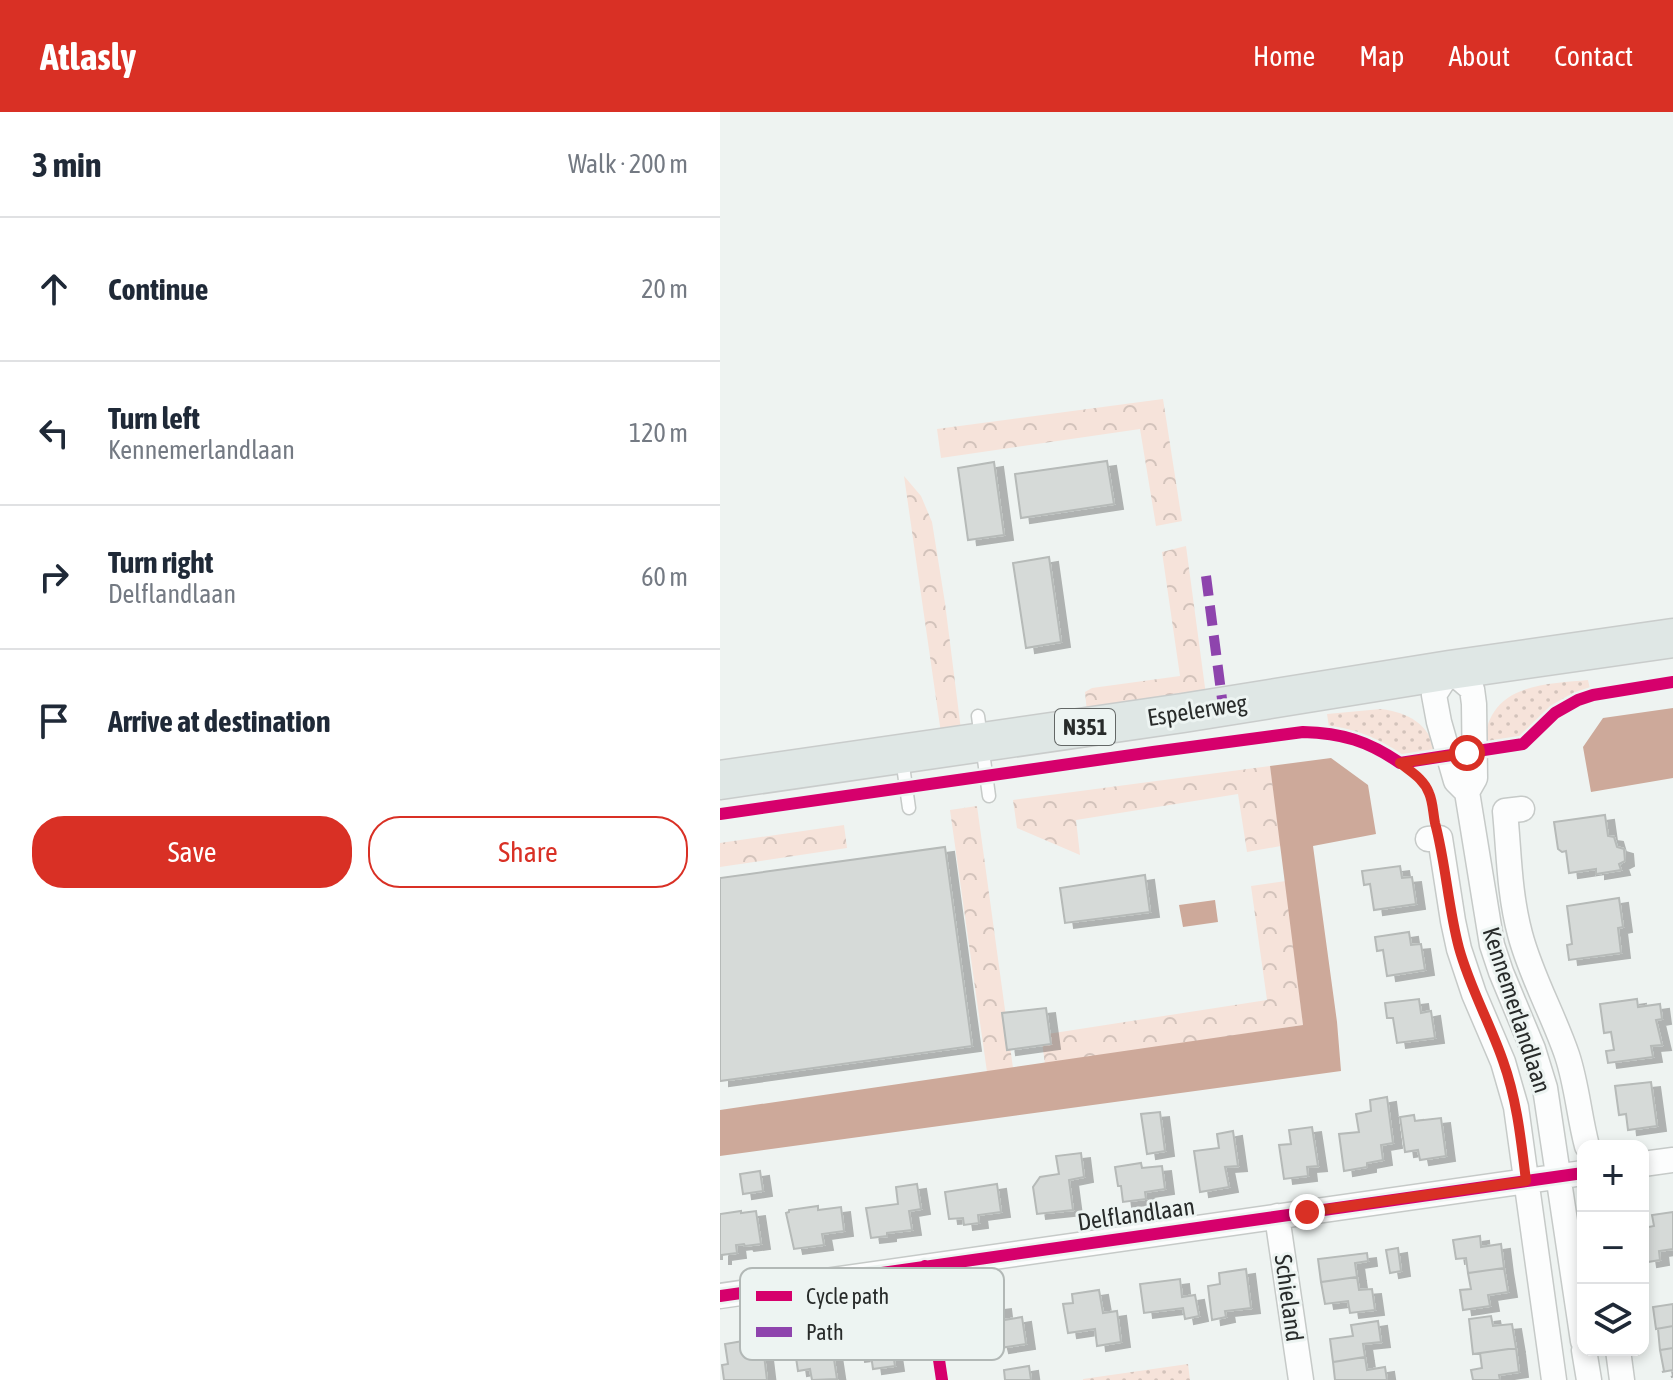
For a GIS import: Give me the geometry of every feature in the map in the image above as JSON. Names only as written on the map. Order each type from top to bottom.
[{"type":"main road","name":"Espelerweg","points":[[1452,685],[1673,638]]},
{"type":"main road","name":"Espelerweg","points":[[720,792],[902,760],[981,738],[1673,661]]},
{"type":"main road","name":"Espelerweg","points":[[720,780],[902,760]]},
{"type":"street","name":"Kennemerlandlaan","points":[[1467,792],[1456,781],[1439,722],[1452,685],[1474,704],[1475,778],[1467,792],[1488,931],[1540,1068],[1549,1108],[1571,1174],[1579,1284]]},
{"type":"street","name":"Kennemerlandlaan","points":[[1471,823],[1514,813],[1507,858],[1520,936],[1568,1057],[1586,1140]]},
{"type":"street","name":"Kennemerlandlaan","points":[[1428,839],[1440,838],[1459,949],[1508,1075],[1516,1107],[1554,1380]]},
{"type":"street","points":[[1649,1163],[1673,1160]]},
{"type":"street","name":"Delflandlaan","points":[[879,1268],[1571,1174]]},
{"type":"street","name":"Schieland","points":[[1277,1216],[1301,1380]]},
{"type":"street","name":"Delflandlaan","points":[[720,1296],[740,1292]]},
{"type":"street","points":[[1585,1356],[1589,1380]]},
{"type":"street","points":[[1619,1356],[1622,1380]]},
{"type":"lane","points":[[981,738],[989,796]]},
{"type":"lane","points":[[902,760],[909,808]]},
{"type":"green space","points":[[1163,399],[1182,521],[1156,526],[1140,429],[941,458],[937,429]]},
{"type":"green space","points":[[904,476],[921,496],[932,522],[961,730],[941,733]]},
{"type":"green space","points":[[1186,546],[1206,695],[1087,712],[1085,692],[1092,688],[1180,676],[1162,552]]},
{"type":"green space","points":[[1588,680],[1590,689],[1551,708],[1521,738],[1489,744],[1484,742],[1492,715],[1512,695],[1536,686]]},
{"type":"green space","points":[[1381,709],[1416,721],[1428,734],[1436,752],[1401,757],[1373,739],[1329,727],[1327,714]]},
{"type":"green space","points":[[1270,766],[1281,846],[1247,852],[1238,794],[1076,820],[1080,855],[1017,828],[1013,800]]},
{"type":"green space","points":[[977,806],[1013,1068],[987,1072],[950,810]]},
{"type":"green space","points":[[844,825],[847,848],[720,867],[720,843]]},
{"type":"green space","points":[[1286,881],[1303,1025],[1045,1064],[1041,1035],[1267,1000],[1251,886]]},
{"type":"green space","points":[[1188,1364],[1190,1380],[1083,1380],[1083,1379]]},
{"type":"shaded area","points":[[1673,708],[1673,778],[1591,792],[1583,747],[1603,718]]},
{"type":"shaded area","points":[[1331,758],[1368,785],[1376,834],[1313,846],[1341,1071],[720,1156],[720,1110],[1303,1025],[1270,766]]},
{"type":"shaded area","points":[[1215,900],[1218,922],[1183,927],[1179,905]]},
{"type":"building","points":[[1107,461],[1114,504],[1021,518],[1015,474]]},
{"type":"building","points":[[994,462],[1004,535],[968,540],[958,468]]},
{"type":"building","points":[[1049,557],[1061,642],[1026,648],[1013,563]]},
{"type":"building","points":[[1605,815],[1608,836],[1614,837],[1617,847],[1624,849],[1625,861],[1619,864],[1621,870],[1596,874],[1596,869],[1569,873],[1566,851],[1558,849],[1554,822]]},
{"type":"building","points":[[945,847],[972,1046],[720,1081],[720,878]]},
{"type":"building","points":[[1400,866],[1402,878],[1412,877],[1416,904],[1374,910],[1370,884],[1364,885],[1362,871]]},
{"type":"building","points":[[1145,875],[1150,912],[1065,923],[1060,888]]},
{"type":"building","points":[[1619,898],[1623,927],[1618,928],[1621,953],[1569,960],[1567,945],[1572,944],[1567,906]]},
{"type":"building","points":[[1409,932],[1411,945],[1421,944],[1425,970],[1387,976],[1383,950],[1377,951],[1375,937]]},
{"type":"building","points":[[1419,999],[1421,1013],[1431,1011],[1435,1038],[1397,1043],[1393,1018],[1387,1018],[1385,1003]]},
{"type":"building","points":[[1637,999],[1638,1007],[1660,1004],[1662,1019],[1656,1020],[1662,1045],[1651,1046],[1653,1057],[1608,1063],[1606,1051],[1614,1050],[1611,1032],[1604,1033],[1600,1004]]},
{"type":"building","points":[[1046,1008],[1051,1044],[1007,1050],[1002,1013]]},
{"type":"building","points":[[1651,1082],[1657,1126],[1628,1130],[1626,1114],[1619,1115],[1615,1086]]},
{"type":"building","points":[[1387,1097],[1393,1143],[1381,1145],[1383,1160],[1344,1171],[1339,1134],[1359,1132],[1356,1114],[1371,1111],[1370,1100]]},
{"type":"building","points":[[1160,1112],[1165,1151],[1147,1154],[1141,1114]]},
{"type":"building","points":[[1414,1115],[1415,1121],[1441,1118],[1446,1156],[1420,1160],[1418,1150],[1405,1152],[1400,1117]]},
{"type":"building","points":[[1312,1127],[1318,1166],[1307,1167],[1308,1176],[1284,1179],[1279,1145],[1291,1144],[1289,1130]]},
{"type":"building","points":[[1233,1131],[1238,1166],[1225,1167],[1229,1187],[1200,1192],[1194,1151],[1219,1148],[1217,1134]]},
{"type":"building","points":[[1081,1153],[1084,1177],[1069,1180],[1073,1210],[1037,1214],[1033,1187],[1040,1177],[1059,1174],[1056,1156]]},
{"type":"building","points":[[1141,1163],[1142,1168],[1162,1166],[1165,1189],[1145,1192],[1146,1199],[1123,1202],[1115,1167]]},
{"type":"building","points":[[760,1171],[763,1191],[743,1194],[740,1174]]},
{"type":"building","points":[[917,1184],[921,1209],[909,1211],[912,1230],[871,1238],[866,1208],[898,1204],[896,1187]]},
{"type":"building","points":[[997,1184],[1001,1212],[978,1215],[979,1223],[964,1225],[963,1218],[949,1219],[945,1192]]},
{"type":"building","points":[[818,1206],[818,1210],[841,1207],[844,1231],[822,1234],[824,1245],[794,1249],[786,1213]]},
{"type":"building","points":[[756,1211],[761,1244],[736,1245],[737,1253],[722,1255],[720,1259],[720,1214]]},
{"type":"building","points":[[1673,1212],[1673,1249],[1659,1251],[1660,1260],[1649,1262],[1649,1227],[1654,1226],[1652,1215]]},
{"type":"building","points":[[1480,1236],[1481,1247],[1501,1244],[1504,1268],[1468,1273],[1466,1258],[1456,1259],[1453,1240]]},
{"type":"building","points":[[1398,1248],[1401,1271],[1390,1273],[1386,1250]]},
{"type":"building","points":[[1367,1253],[1368,1261],[1355,1263],[1357,1277],[1321,1282],[1318,1259]]},
{"type":"building","points":[[1504,1268],[1508,1292],[1488,1295],[1490,1306],[1463,1310],[1460,1290],[1471,1289],[1468,1273]]},
{"type":"building","points":[[1246,1269],[1251,1308],[1225,1311],[1226,1317],[1212,1320],[1208,1286],[1220,1284],[1219,1273]]},
{"type":"building","points":[[1357,1277],[1359,1290],[1372,1289],[1375,1310],[1350,1313],[1348,1301],[1325,1304],[1321,1282]]},
{"type":"building","points":[[1180,1279],[1182,1297],[1195,1295],[1199,1316],[1185,1319],[1183,1308],[1144,1313],[1140,1284]]},
{"type":"building","points":[[1099,1290],[1103,1313],[1117,1311],[1121,1342],[1097,1346],[1095,1329],[1068,1333],[1063,1304],[1073,1303],[1072,1294]]},
{"type":"building","points":[[1673,1304],[1673,1326],[1656,1329],[1653,1307]]},
{"type":"building","points":[[1491,1316],[1493,1326],[1512,1324],[1516,1348],[1473,1354],[1469,1319]]},
{"type":"building","points":[[1022,1317],[1026,1344],[1004,1347],[1004,1320]]},
{"type":"building","points":[[1378,1321],[1381,1342],[1363,1344],[1365,1357],[1333,1362],[1330,1339],[1353,1336],[1351,1325]]},
{"type":"building","points":[[1673,1326],[1673,1348],[1660,1350],[1656,1329]]},
{"type":"building","points":[[740,1342],[740,1360],[765,1360],[767,1380],[724,1380],[722,1365],[728,1364],[725,1344]]},
{"type":"building","points":[[1516,1348],[1519,1372],[1499,1375],[1500,1380],[1473,1380],[1471,1370],[1482,1368],[1480,1353]]},
{"type":"building","points":[[1673,1348],[1673,1370],[1662,1372],[1660,1350]]},
{"type":"building","points":[[1365,1357],[1367,1370],[1385,1367],[1387,1380],[1335,1380],[1333,1362]]},
{"type":"building","points":[[796,1360],[834,1360],[837,1379],[812,1380],[810,1369],[798,1371]]},
{"type":"building","points":[[872,1360],[894,1360],[895,1366],[873,1369]]},
{"type":"building","points":[[1029,1366],[1031,1380],[1005,1380],[1004,1370]]},
{"type":"marked path","points":[[1206,576],[1222,699]]},
{"type":"cycle path","points":[[720,814],[1303,732],[1354,740],[1400,763],[1523,744],[1555,713],[1578,700],[1673,682]]},
{"type":"cycle path","points":[[916,1268],[1577,1174]]},
{"type":"cycle path","points":[[720,1296],[740,1293]]},
{"type":"cycle path","points":[[939,1360],[942,1380]]},
{"type":"route","points":[[1307,1212],[1526,1181],[1516,1107],[1508,1075],[1474,994],[1455,933],[1440,838],[1429,793],[1422,781],[1400,763],[1467,753]]}]
